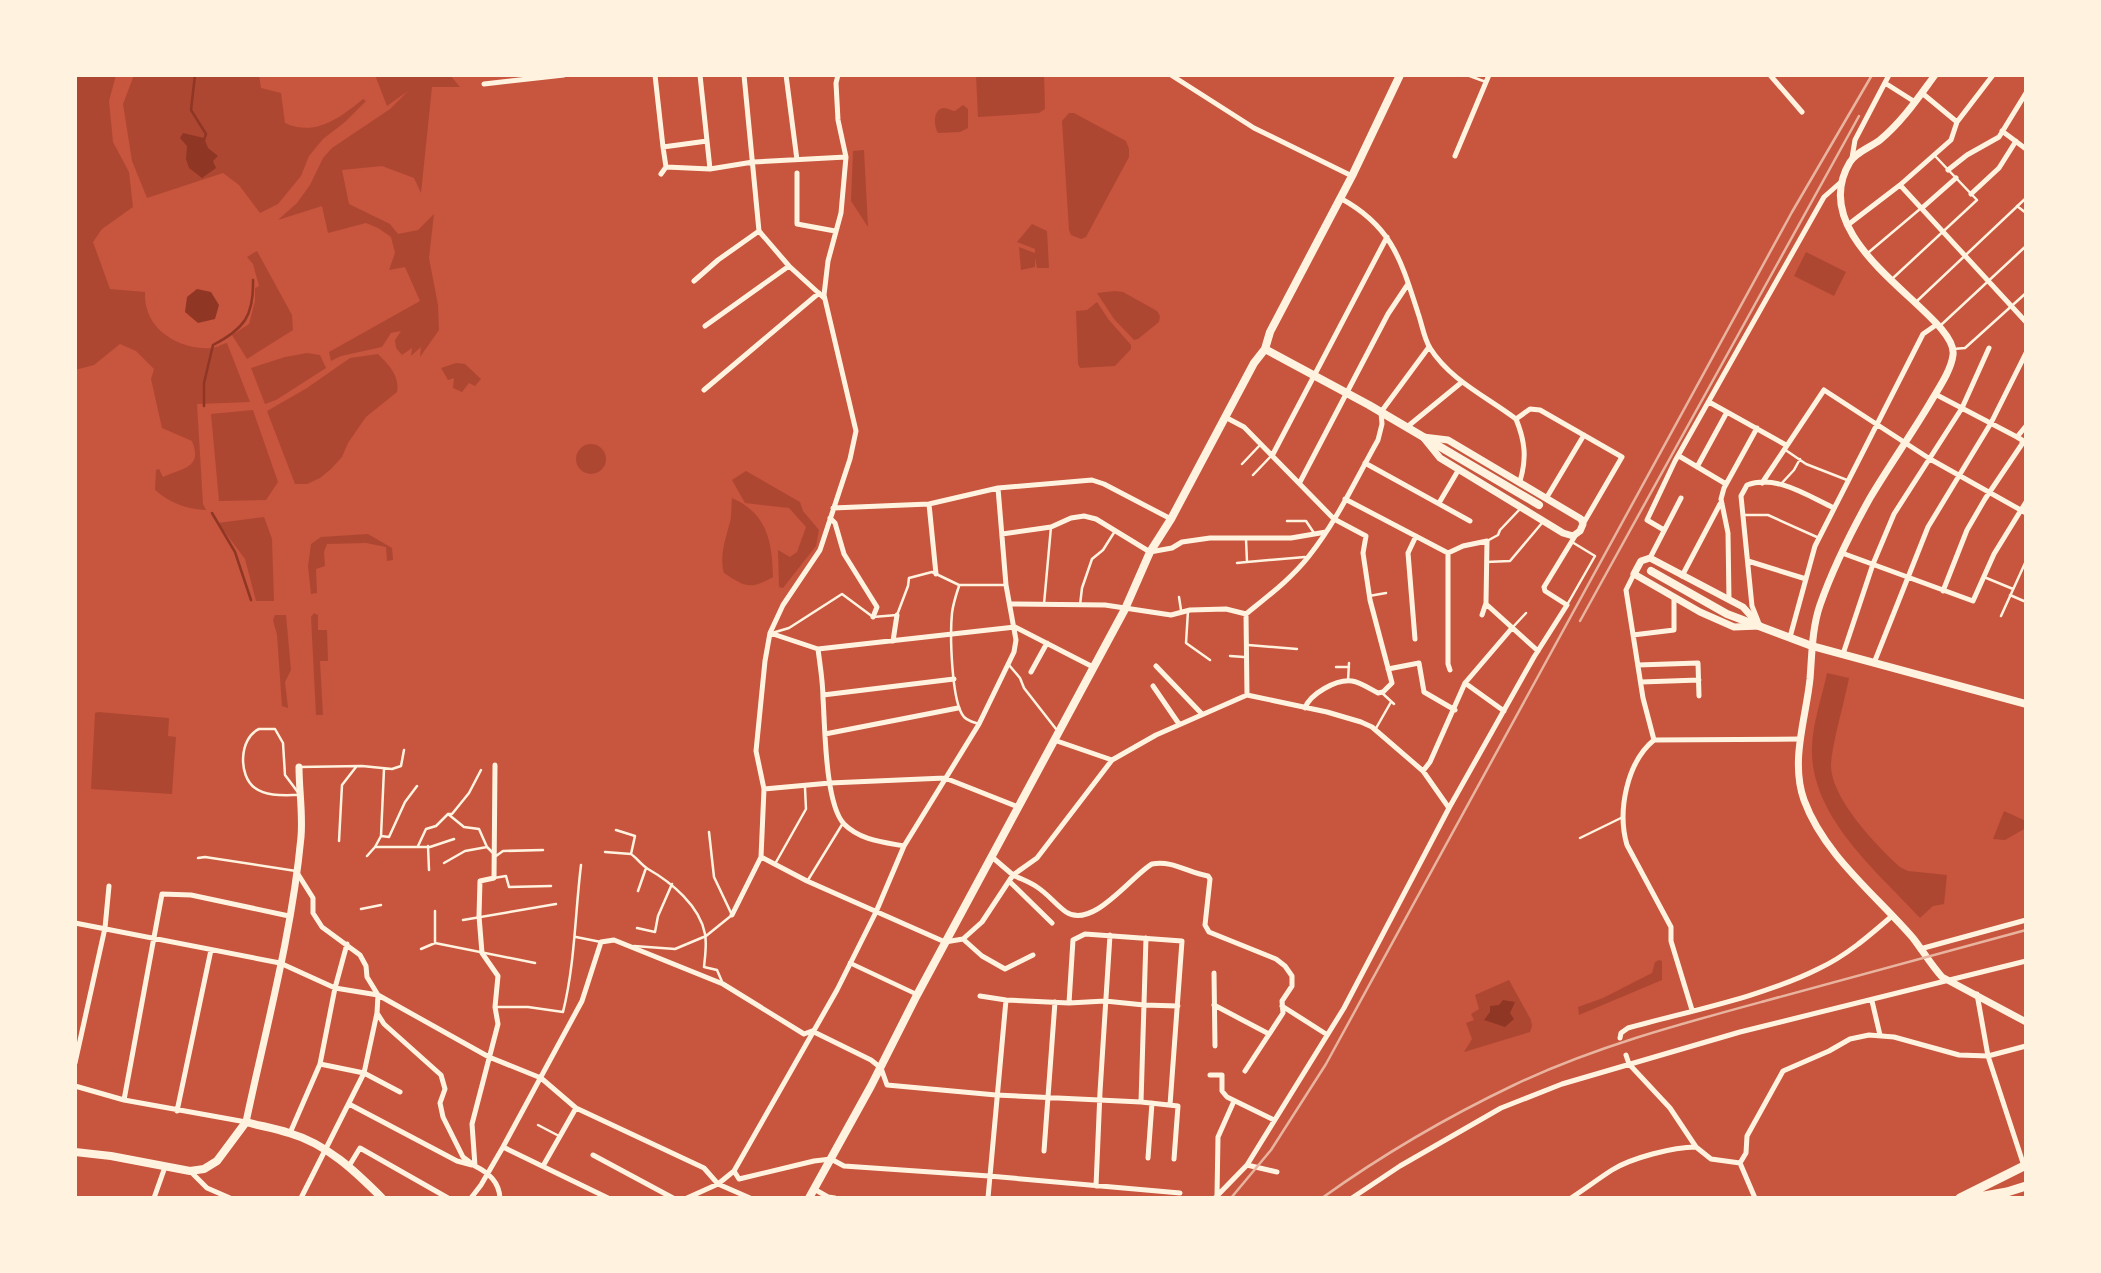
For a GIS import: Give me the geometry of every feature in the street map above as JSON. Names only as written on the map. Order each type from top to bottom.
[{"type":"main road","points":[[809,1198],[1125,609],[1150,552],[1171,519],[1254,363],[1265,349],[1270,332],[1352,176],[1400,75]]},
{"type":"main road","points":[[1265,349],[1315,374],[1539,505]]},
{"type":"main road","points":[[1651,571],[1727,614],[1812,646],[2026,704]]},
{"type":"main road","points":[[75,1152],[190,1171],[204,1169],[217,1161],[246,1122],[290,1133],[326,1149],[349,1166],[382,1198]]},
{"type":"main road","points":[[1960,1198],[2025,1166]]},
{"type":"main road","points":[[1973,1198],[2008,1195],[2026,1186]]},
{"type":"street","points":[[494,75],[495,83]]},
{"type":"street","points":[[484,84],[564,75]]},
{"type":"street","points":[[655,75],[666,167],[661,174]]},
{"type":"street","points":[[700,75],[710,169]]},
{"type":"street","points":[[744,75],[759,231],[789,266],[822,295]]},
{"type":"street","points":[[786,75],[797,160]]},
{"type":"street","points":[[732,915],[761,857],[764,789],[756,751],[770,633],[783,605],[820,550],[850,459],[856,431],[822,295],[841,214],[846,157],[838,120],[838,75]]},
{"type":"street","points":[[1171,75],[1254,128],[1352,176]]},
{"type":"street","points":[[1455,156],[1489,75]]},
{"type":"street","points":[[1770,75],[1802,112]]},
{"type":"street","points":[[1664,530],[1647,520],[1679,456],[1824,197],[1841,182],[1852,159],[1855,140],[1889,75]]},
{"type":"street","points":[[1852,159],[1880,140],[1936,75]]},
{"type":"street","points":[[1849,225],[1951,141],[1957,122],[1993,75]]},
{"type":"street","points":[[1885,83],[1915,102]]},
{"type":"street","points":[[1922,93],[1957,122]]},
{"type":"street","points":[[1948,170],[1967,155],[1999,137],[2026,93]]},
{"type":"street","points":[[2002,131],[2026,149]]},
{"type":"street","points":[[663,147],[707,141]]},
{"type":"street","points":[[1971,194],[1999,168],[2016,141]]},
{"type":"street","points":[[666,167],[710,169],[753,162],[846,157]]},
{"type":"street","points":[[797,173],[797,224],[835,231]]},
{"type":"street","points":[[1922,208],[1956,178]]},
{"type":"street","points":[[1841,182],[1841,206],[1867,254],[1949,338],[1953,349],[1952,358],[1935,394],[1870,499],[1842,553],[1819,608],[1798,755],[1800,785],[1814,822],[1839,857],[1920,949],[1934,969],[1942,977],[2026,1022]]},
{"type":"street","points":[[1900,185],[2026,322]]},
{"type":"street","points":[[1340,198],[1374,221],[1388,237],[1408,284],[1429,347],[1449,372],[1516,419],[1525,444],[1520,481]]},
{"type":"street","points":[[694,281],[759,231]]},
{"type":"street","points":[[1273,454],[1388,237]]},
{"type":"street","points":[[705,326],[789,266]]},
{"type":"street","points":[[1300,482],[1388,314],[1408,284]]},
{"type":"street","points":[[704,390],[822,295]]},
{"type":"street","points":[[1790,637],[1819,538],[1923,334],[1938,326]]},
{"type":"street","points":[[1246,614],[1285,583],[1327,532],[1380,436],[1381,412],[1429,347]]},
{"type":"street","points":[[1843,654],[1873,564],[1894,514],[1962,408],[1989,348]]},
{"type":"street","points":[[1874,663],[1928,527],[1991,423],[2026,353]]},
{"type":"street","points":[[1407,427],[1462,382]]},
{"type":"street","points":[[1762,483],[1824,390],[1930,459],[2023,512]]},
{"type":"street","points":[[1935,394],[2022,440],[1967,530],[1942,591]]},
{"type":"street","points":[[1709,402],[1785,447]]},
{"type":"street","points":[[1216,1197],[1247,1165],[1326,1034],[1375,951],[1449,808],[1567,604],[1544,589],[1622,457],[1537,409],[1530,409],[1516,419]]},
{"type":"street","points":[[1696,467],[1727,412]]},
{"type":"street","points":[[1225,417],[1242,425],[1335,519],[1366,536],[1363,553],[1369,596],[1392,683],[1381,692],[1348,681],[1319,691],[1307,701],[1305,709]]},
{"type":"street","points":[[2017,437],[2026,426]]},
{"type":"street","points":[[1682,576],[1721,503],[1726,484],[1757,428]]},
{"type":"street","points":[[1547,497],[1584,435]]},
{"type":"street","points":[[1423,437],[1448,440],[1547,497],[1579,517],[1583,524]]},
{"type":"street","points":[[1423,437],[1440,458],[1573,538]]},
{"type":"street","points":[[1679,456],[1726,484]]},
{"type":"street","points":[[1365,463],[1470,521]]},
{"type":"street","points":[[1439,503],[1459,469]]},
{"type":"street","points":[[833,508],[929,504],[998,488],[1091,480],[1104,484],[1171,519]]},
{"type":"street","points":[[1760,626],[1752,606],[1741,496],[1746,485],[1781,484],[1834,508]]},
{"type":"street","points":[[687,1198],[718,1184],[734,1171],[850,963],[876,912],[904,846],[979,724],[1016,649],[1006,585],[998,488]]},
{"type":"street","points":[[1654,740],[1643,698],[1626,590],[1641,561],[1650,558],[1681,498]]},
{"type":"street","points":[[1345,499],[1448,553]]},
{"type":"street","points":[[1842,553],[1973,601],[1997,548],[2023,512],[2026,502]]},
{"type":"street","points":[[1721,503],[1728,533],[1729,600]]},
{"type":"street","points":[[929,504],[936,574]]},
{"type":"street","points":[[1002,534],[1051,527],[1071,518],[1084,516],[1096,519],[1150,552],[1172,548],[1182,542],[1219,537],[1291,538],[1327,532]]},
{"type":"street","points":[[830,518],[835,523],[844,554],[877,607],[873,617]]},
{"type":"street","points":[[1415,639],[1408,553],[1416,536]]},
{"type":"street","points":[[1448,553],[1463,546],[1487,541],[1486,604],[1482,615]]},
{"type":"street","points":[[1448,553],[1450,670]]},
{"type":"street","points":[[1650,558],[1748,610],[1760,626]]},
{"type":"street","points":[[1748,561],[1806,579]]},
{"type":"street","points":[[1634,574],[1700,612],[1737,628],[1760,626]]},
{"type":"street","points":[[1633,635],[1674,630],[1674,597]]},
{"type":"street","points":[[1010,604],[1105,605],[1166,615],[1226,609],[1246,614]]},
{"type":"street","points":[[1486,604],[1538,651]]},
{"type":"street","points":[[1246,614],[1247,695]]},
{"type":"street","points":[[893,641],[897,615]]},
{"type":"street","points":[[770,633],[818,649],[1014,627],[1093,667]]},
{"type":"street","points":[[1423,771],[1455,710],[1465,683],[1512,628]]},
{"type":"street","points":[[1031,672],[1046,643]]},
{"type":"street","points":[[818,649],[834,804],[843,823],[869,840],[904,846]]},
{"type":"street","points":[[1388,668],[1419,663],[1424,692],[1455,710]]},
{"type":"street","points":[[1638,665],[1696,663],[1699,666],[1699,696]]},
{"type":"street","points":[[1156,666],[1201,713]]},
{"type":"street","points":[[823,695],[954,679]]},
{"type":"street","points":[[1641,681],[1699,680]]},
{"type":"street","points":[[1465,683],[1504,710]]},
{"type":"street","points":[[1153,685],[1179,724]]},
{"type":"street","points":[[761,857],[807,881],[945,942],[963,939],[982,922],[1013,875],[1037,858],[1112,760],[1201,713],[1247,695],[1360,722],[1375,730],[1423,771],[1449,808]]},
{"type":"street","points":[[825,734],[958,708]]},
{"type":"street","points":[[1692,1010],[1671,941],[1671,927],[1627,845],[1623,817],[1632,767],[1639,754],[1654,740],[1801,739]]},
{"type":"street","points":[[1054,740],[1112,760]]},
{"type":"street","points":[[475,1166],[472,1124],[498,1024],[495,1007],[498,976],[482,953],[479,916],[480,881],[494,878],[495,765]]},
{"type":"street","points":[[75,1086],[124,1100],[246,1122],[296,871],[301,833],[299,767]]},
{"type":"street","points":[[764,789],[945,778],[1018,807]]},
{"type":"street","points":[[992,858],[1074,915],[1105,904],[1152,864],[1184,867],[1193,874],[1208,876],[1210,879],[1205,925],[1209,932],[1276,959],[1292,976],[1292,986],[1282,1001],[1283,1013],[1245,1071]]},
{"type":"street","points":[[296,871],[313,898],[313,913],[322,928],[360,955],[366,966],[367,977],[378,995],[377,1013],[364,1073],[301,1198]]},
{"type":"street","points":[[1010,882],[1052,923]]},
{"type":"street","points":[[75,1063],[105,928],[109,886]]},
{"type":"street","points":[[124,1100],[162,894],[191,895],[289,916]]},
{"type":"street","points":[[1620,1038],[1620,1033],[1628,1028],[1804,976],[1837,959],[1892,916]]},
{"type":"street","points":[[1920,949],[2026,920]]},
{"type":"street","points":[[75,923],[280,962],[335,988],[378,995],[489,1057],[541,1078],[576,1108],[704,1168],[718,1184],[750,1198]]},
{"type":"street","points":[[1069,1003],[1073,940],[1085,934],[1182,941],[1170,1105]]},
{"type":"street","points":[[1096,1185],[1110,935]]},
{"type":"street","points":[[1141,1102],[1146,938]]},
{"type":"street","points":[[963,939],[982,956],[1005,969],[1033,955]]},
{"type":"street","points":[[471,1198],[503,1147],[582,1001],[600,942],[614,940],[723,984],[804,1034],[812,1031],[871,1060],[881,1068],[887,1085],[996,1096],[1141,1102],[1178,1107],[1174,1159]]},
{"type":"street","points":[[290,1133],[320,1064],[347,944]]},
{"type":"street","points":[[177,1111],[211,950]]},
{"type":"street","points":[[1352,1198],[1400,1166],[1501,1108],[1562,1084],[1740,1032],[2026,961]]},
{"type":"street","points":[[850,963],[916,995]]},
{"type":"street","points":[[1213,973],[1215,1046]]},
{"type":"street","points":[[1977,994],[1988,1056],[2025,1166]]},
{"type":"street","points":[[980,996],[1006,1000],[1069,1003],[1105,1001],[1178,1006]]},
{"type":"street","points":[[988,1198],[1006,1000]]},
{"type":"street","points":[[1872,1001],[1880,1035]]},
{"type":"street","points":[[1044,1151],[1055,1002]]},
{"type":"street","points":[[1214,1004],[1269,1034]]},
{"type":"street","points":[[1282,1006],[1326,1034]]},
{"type":"street","points":[[377,1013],[384,1024],[441,1075],[445,1089],[440,1103],[443,1117],[463,1157],[487,1172],[499,1187],[500,1198]]},
{"type":"street","points":[[1740,1163],[1746,1153],[1747,1136],[1783,1072],[1850,1039],[1869,1035],[1894,1037],[1959,1055],[1988,1056],[2026,1046]]},
{"type":"street","points":[[1626,1055],[1629,1064],[1670,1108],[1696,1147],[1711,1160],[1740,1163]]},
{"type":"street","points":[[320,1064],[364,1073],[400,1092]]},
{"type":"street","points":[[1210,1074],[1222,1076],[1222,1091],[1234,1101],[1274,1120]]},
{"type":"street","points":[[1216,1197],[1219,1137],[1234,1101]]},
{"type":"street","points":[[1148,1158],[1152,1103]]},
{"type":"street","points":[[349,1104],[457,1161],[475,1166]]},
{"type":"street","points":[[543,1166],[576,1108]]},
{"type":"street","points":[[503,1147],[608,1198]]},
{"type":"street","points":[[1571,1198],[1613,1169],[1682,1147],[1696,1147]]},
{"type":"street","points":[[349,1166],[360,1148],[448,1198]]},
{"type":"street","points":[[593,1155],[673,1198]]},
{"type":"street","points":[[734,1171],[739,1179],[814,1161],[831,1160],[844,1166],[1180,1193]]},
{"type":"street","points":[[1740,1163],[1755,1198]]},
{"type":"street","points":[[1247,1165],[1277,1172]]},
{"type":"street","points":[[153,1198],[165,1167]]},
{"type":"street","points":[[190,1171],[207,1188],[230,1198]]},
{"type":"street","points":[[814,1189],[835,1198]]},
{"type":"lane","points":[[1467,75],[1486,82]]},
{"type":"lane","points":[[1890,280],[1977,201],[1935,156]]},
{"type":"lane","points":[[1914,303],[2026,198]]},
{"type":"lane","points":[[2017,206],[2026,214]]},
{"type":"lane","points":[[1867,254],[1922,208]]},
{"type":"lane","points":[[1938,326],[2026,246]]},
{"type":"lane","points":[[1953,349],[1965,348],[2026,293]]},
{"type":"lane","points":[[1242,464],[1261,443]]},
{"type":"lane","points":[[1785,447],[1800,459],[1848,481]]},
{"type":"lane","points":[[1253,475],[1273,454]]},
{"type":"lane","points":[[1781,484],[1800,459]]},
{"type":"lane","points":[[1487,541],[1496,537],[1521,507]]},
{"type":"lane","points":[[1743,515],[1768,515],[1819,538]]},
{"type":"lane","points":[[1287,521],[1306,520],[1314,533]]},
{"type":"lane","points":[[1486,562],[1510,561],[1544,521]]},
{"type":"lane","points":[[1044,604],[1051,527]]},
{"type":"lane","points":[[1080,605],[1091,559],[1103,550],[1115,531]]},
{"type":"lane","points":[[1567,604],[1595,556],[1573,538]]},
{"type":"lane","points":[[1246,539],[1247,562]]},
{"type":"lane","points":[[1237,563],[1309,557]]},
{"type":"lane","points":[[2001,616],[2026,561]]},
{"type":"lane","points":[[770,633],[789,628],[842,594],[873,617],[897,615],[909,578],[932,572],[959,584],[1006,585]]},
{"type":"lane","points":[[1984,577],[2013,589]]},
{"type":"lane","points":[[959,584],[951,633],[958,708],[964,718],[979,724]]},
{"type":"lane","points":[[1369,596],[1386,593]]},
{"type":"lane","points":[[2010,595],[2026,602]]},
{"type":"lane","points":[[1179,597],[1185,612],[1186,643],[1210,660]]},
{"type":"lane","points":[[1512,628],[1526,613]]},
{"type":"lane","points":[[1247,645],[1297,649]]},
{"type":"lane","points":[[1230,656],[1247,658]]},
{"type":"lane","points":[[1009,664],[1052,725],[1059,730]]},
{"type":"lane","points":[[1336,667],[1349,665],[1348,681]]},
{"type":"lane","points":[[1375,730],[1392,703],[1381,692]]},
{"type":"lane","points":[[275,729],[281,736],[285,775],[300,795],[269,794],[253,787],[246,776],[244,750],[246,740],[254,731],[275,729]]},
{"type":"lane","points":[[299,767],[384,769],[401,766],[404,750]]},
{"type":"lane","points":[[339,841],[342,785],[356,767]]},
{"type":"lane","points":[[367,856],[381,836],[384,769]]},
{"type":"lane","points":[[418,846],[426,829],[436,826],[448,814],[452,814],[469,793],[481,770]]},
{"type":"lane","points":[[381,836],[389,837],[405,802],[417,786]]},
{"type":"lane","points":[[775,864],[806,809],[805,786]]},
{"type":"lane","points":[[448,814],[464,827],[479,829],[487,847],[496,856],[503,851],[543,850]]},
{"type":"lane","points":[[1580,838],[1623,817]]},
{"type":"lane","points":[[807,881],[843,823]]},
{"type":"lane","points":[[615,830],[635,836],[631,854]]},
{"type":"lane","points":[[629,946],[675,949],[706,936],[732,915],[715,877],[709,832]]},
{"type":"lane","points":[[375,847],[428,846],[454,839]]},
{"type":"lane","points":[[428,846],[429,870]]},
{"type":"lane","points":[[444,863],[465,851],[487,847]]},
{"type":"lane","points":[[605,852],[631,854],[646,868],[671,884],[696,915],[706,936],[704,967],[717,970],[723,984]]},
{"type":"lane","points":[[198,858],[296,871]]},
{"type":"lane","points":[[495,1007],[528,1007],[563,1012],[570,985],[581,865]]},
{"type":"lane","points":[[638,891],[646,868]]},
{"type":"lane","points":[[494,878],[506,876],[509,887],[551,886]]},
{"type":"lane","points":[[637,928],[654,932],[671,884]]},
{"type":"lane","points":[[463,920],[556,904]]},
{"type":"lane","points":[[361,909],[381,905]]},
{"type":"lane","points":[[435,911],[435,943]]},
{"type":"lane","points":[[575,937],[600,942]]},
{"type":"lane","points":[[421,949],[435,943],[535,963]]},
{"type":"lane","points":[[538,1125],[559,1136]]},
{"type":"shaded area","points":[[75,75],[116,75],[109,101],[113,142],[129,172],[133,207],[102,229],[93,242],[110,289],[145,292],[146,307],[151,318],[163,333],[172,339],[201,348],[227,343],[250,402],[197,404],[203,504],[206,510],[179,504],[155,490],[156,470],[159,469],[163,477],[184,469],[193,462],[195,450],[192,441],[162,428],[151,379],[154,369],[136,351],[120,344],[94,365],[75,370]]},
{"type":"shaded area","points":[[134,75],[259,75],[261,88],[281,93],[285,123],[296,127],[317,127],[336,119],[363,99],[366,101],[323,139],[309,156],[301,176],[278,204],[260,213],[239,185],[223,173],[147,198],[132,161],[123,104]]},
{"type":"shaded area","points":[[375,75],[450,75],[460,87],[432,87],[421,193],[414,178],[382,166],[342,170],[349,204],[390,224],[398,234],[418,230],[434,214],[429,258],[438,305],[439,330],[420,357],[421,347],[411,356],[412,348],[402,355],[396,348],[395,340],[401,331],[391,333],[382,347],[341,356],[331,361],[329,352],[420,301],[405,267],[389,270],[395,253],[391,237],[378,228],[366,223],[328,233],[322,206],[278,220],[297,203],[310,185],[323,158],[332,148],[390,109],[408,91],[387,106]]},
{"type":"shaded area","points":[[976,75],[1044,75],[1045,109],[1039,113],[978,117]]},
{"type":"shaded area","points":[[963,105],[968,109],[968,128],[960,132],[938,133],[935,123],[937,111],[944,108],[955,111]]},
{"type":"shaded area","points":[[1069,113],[1074,113],[1126,141],[1129,149],[1129,157],[1086,237],[1081,239],[1071,235],[1069,230],[1062,121]]},
{"type":"shaded area","points":[[183,133],[204,138],[208,148],[218,156],[213,161],[216,168],[202,178],[189,168],[186,159],[187,146],[180,138]]},
{"type":"shaded area","points":[[864,150],[868,227],[851,201],[853,151]]},
{"type":"shaded area","points":[[1032,224],[1047,231],[1049,268],[1037,268],[1035,258],[1035,267],[1021,270],[1019,247],[1035,253],[1035,249],[1017,242]]},
{"type":"shaded area","points":[[257,251],[292,315],[293,330],[247,359],[232,335],[249,324],[255,301],[255,288],[259,286],[253,264],[247,257]]},
{"type":"shaded area","points":[[1806,252],[1846,272],[1834,296],[1794,276]]},
{"type":"shaded area","points":[[197,289],[211,292],[219,305],[215,319],[198,323],[185,312],[187,297]]},
{"type":"shaded area","points":[[1123,292],[1157,311],[1159,322],[1134,340],[1114,319],[1097,293]]},
{"type":"shaded area","points":[[1097,302],[1131,345],[1131,349],[1115,366],[1080,368],[1076,311],[1087,310]]},
{"type":"shaded area","points":[[307,353],[320,355],[326,368],[276,400],[265,404],[251,368]]},
{"type":"shaded area","points":[[378,354],[395,376],[397,392],[366,417],[342,457],[331,469],[307,484],[295,484],[267,411],[307,388],[350,358]]},
{"type":"shaded area","points":[[456,363],[465,364],[481,379],[475,386],[469,383],[462,392],[453,388],[454,378],[448,380],[441,368]]},
{"type":"shaded area","points":[[253,410],[278,482],[266,500],[219,501],[211,414]]},
{"type":"shaded area","points":[[591,444],[602,448],[606,459],[602,470],[591,474],[580,470],[576,459],[580,448]]},
{"type":"shaded area","points":[[746,471],[800,502],[803,511],[819,530],[816,546],[783,588],[779,587],[778,550],[790,557],[797,552],[806,527],[789,508],[745,503],[732,480]]},
{"type":"shaded area","points":[[732,498],[753,512],[766,530],[773,577],[759,584],[743,584],[724,573],[723,554],[731,519]]},
{"type":"shaded area","points":[[264,517],[272,539],[274,601],[256,601],[245,559],[218,523]]},
{"type":"shaded area","points":[[368,534],[392,548],[393,560],[387,561],[386,547],[366,543],[327,544],[324,552],[325,566],[316,569],[317,593],[311,594],[308,566],[311,544],[321,537]]},
{"type":"shaded area","points":[[314,613],[318,615],[318,630],[327,630],[328,661],[320,661],[323,715],[316,715],[311,617]]},
{"type":"shaded area","points":[[275,615],[286,615],[291,670],[285,682],[288,708],[282,706],[277,635],[273,620]]},
{"type":"shaded area","points":[[1827,673],[1849,678],[1831,764],[1838,791],[1846,806],[1879,847],[1900,867],[1908,871],[1947,875],[1944,904],[1933,906],[1920,918],[1849,841],[1822,796],[1814,772],[1812,746]]},
{"type":"shaded area","points":[[95,713],[169,718],[168,736],[176,737],[172,794],[91,789]]},
{"type":"shaded area","points":[[2004,811],[2026,821],[2026,828],[2005,840],[1993,839]]},
{"type":"shaded area","points":[[1662,961],[1662,980],[1579,1015],[1578,1007],[1603,998],[1652,973],[1655,962]]},
{"type":"shaded area","points":[[1509,980],[1531,1020],[1530,1032],[1464,1052],[1472,1039],[1466,1023],[1474,1020],[1471,1014],[1479,1009],[1475,995]]},
{"type":"shaded area","points":[[1503,1000],[1515,1002],[1510,1013],[1514,1019],[1505,1027],[1484,1020],[1490,1012],[1490,1006],[1499,1005]]},
{"type":"waterway","points":[[195,75],[191,110],[206,134],[204,140]]},
{"type":"waterway","points":[[204,406],[204,383],[213,345],[240,327],[245,320],[252,303],[253,280]]},
{"type":"waterway","points":[[212,513],[235,552],[251,600]]},
{"type":"railway","points":[[1231,1198],[1271,1150],[1326,1064],[1792,212],[1872,75]]},
{"type":"railway","points":[[1580,621],[1859,116]]},
{"type":"railway","points":[[1322,1198],[1440,1123],[1514,1085],[1575,1059],[1701,1018],[2026,930]]}]
